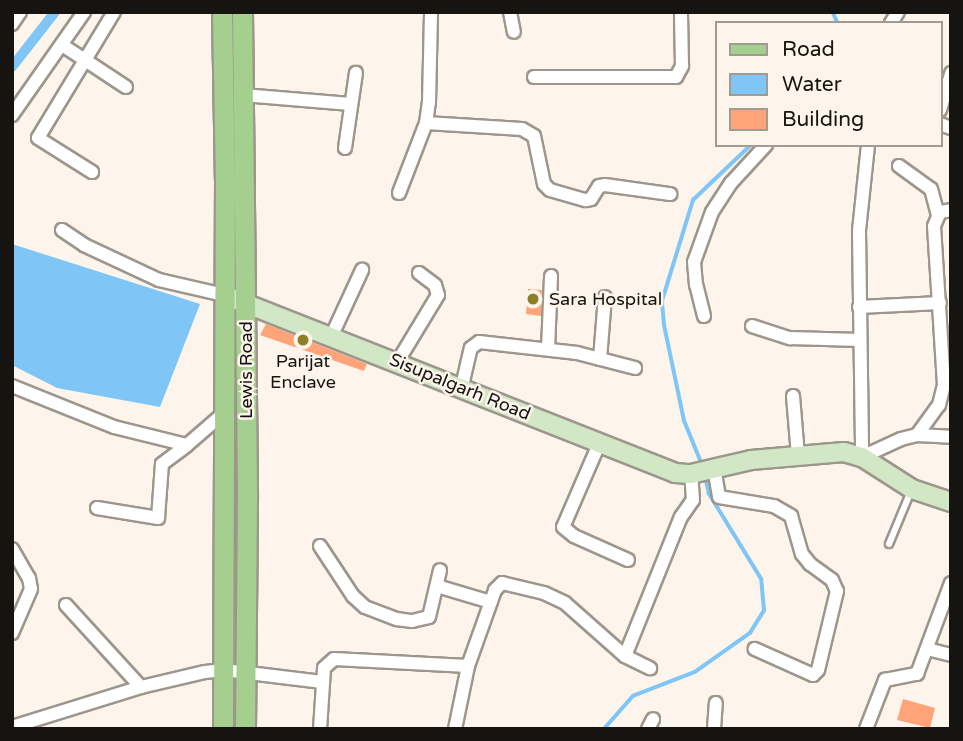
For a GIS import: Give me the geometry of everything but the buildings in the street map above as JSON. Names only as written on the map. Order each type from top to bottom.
[{"type":"main road","name":"Lewis Road","points":[[222,12],[223,729]]},
{"type":"main road","name":"Lewis Road","points":[[242,12],[246,301],[245,729]]},
{"type":"street","points":[[12,24],[20,12]]},
{"type":"street","points":[[12,115],[84,12]]},
{"type":"street","points":[[92,172],[38,138],[114,12]]},
{"type":"street","points":[[399,193],[426,123],[432,40],[430,12]]},
{"type":"street","points":[[510,12],[514,32]]},
{"type":"street","points":[[534,77],[676,77],[682,66],[681,12]]},
{"type":"street","points":[[62,45],[126,87]]},
{"type":"street","points":[[345,148],[356,73]]},
{"type":"street","points":[[942,103],[951,73]]},
{"type":"street","points":[[243,95],[351,104]]},
{"type":"street","points":[[426,123],[522,129],[534,136],[544,184],[550,190],[586,200],[591,199],[599,186],[605,185],[670,194]]},
{"type":"street","points":[[704,316],[693,274],[694,262],[712,212],[731,183],[764,147]]},
{"type":"street","points":[[862,457],[859,230],[868,147]]},
{"type":"street","points":[[899,166],[931,189],[937,215],[934,226],[940,303],[942,396],[917,435]]},
{"type":"street","points":[[937,215],[951,210]]},
{"type":"street","points":[[62,230],[84,246],[159,280],[224,295]]},
{"type":"street","points":[[332,335],[362,270]]},
{"type":"street","points":[[398,361],[438,295],[435,285],[419,273]]},
{"type":"street","points":[[548,349],[551,276]]},
{"type":"street","name":"Sisupalgarh Road","points":[[224,295],[246,301],[462,386],[675,473],[703,471]]},
{"type":"street","points":[[600,359],[605,297]]},
{"type":"street","points":[[859,307],[940,303]]},
{"type":"street","points":[[752,326],[790,338],[860,340]]},
{"type":"street","points":[[462,386],[474,343],[548,349],[635,368]]},
{"type":"street","points":[[12,386],[114,427],[187,445]]},
{"type":"street","points":[[793,396],[797,455]]},
{"type":"street","points":[[97,508],[158,518],[162,464],[224,413]]},
{"type":"street","points":[[862,457],[901,439],[917,435],[951,437]]},
{"type":"street","points":[[599,444],[563,527],[574,536],[628,560]]},
{"type":"street","points":[[703,471],[797,455],[845,452],[862,457],[912,489],[951,502]]},
{"type":"street","points":[[703,471],[719,497],[785,510],[791,516],[802,554],[810,564],[832,580],[837,591],[818,670],[813,675],[755,649]]},
{"type":"street","points":[[625,656],[681,517],[693,500],[703,471]]},
{"type":"street","points":[[320,546],[353,596],[376,613],[423,621],[429,617],[440,570]]},
{"type":"street","points":[[12,549],[29,578],[32,589],[12,633]]},
{"type":"street","points":[[454,729],[468,666],[495,590],[502,583],[544,593],[565,603],[625,656],[650,668]]},
{"type":"street","points":[[866,729],[880,686],[885,680],[917,674],[951,583]]},
{"type":"street","points":[[437,586],[491,602]]},
{"type":"street","points":[[66,605],[141,687]]},
{"type":"street","points":[[927,649],[951,655]]},
{"type":"street","points":[[320,729],[324,668],[334,659],[468,666]]},
{"type":"street","points":[[12,727],[141,687],[224,670],[322,682]]},
{"type":"street","points":[[714,729],[716,703]]},
{"type":"lane","points":[[889,544],[912,489]]},
{"type":"water","points":[[12,244],[200,304],[160,407],[57,388],[12,365]]},
{"type":"waterway","points":[[12,67],[55,12]]},
{"type":"waterway","points":[[833,12],[837,21]]},
{"type":"waterway","points":[[702,465],[684,421],[664,325],[662,301],[693,200],[749,147]]},
{"type":"waterway","points":[[604,729],[633,696],[695,672],[750,633],[764,611],[761,579],[709,494],[705,476]]},
{"type":"place","name":"Sara Hospital","points":[[533,299]]},
{"type":"place","name":"Parijat Enclave","points":[[303,340]]}]
